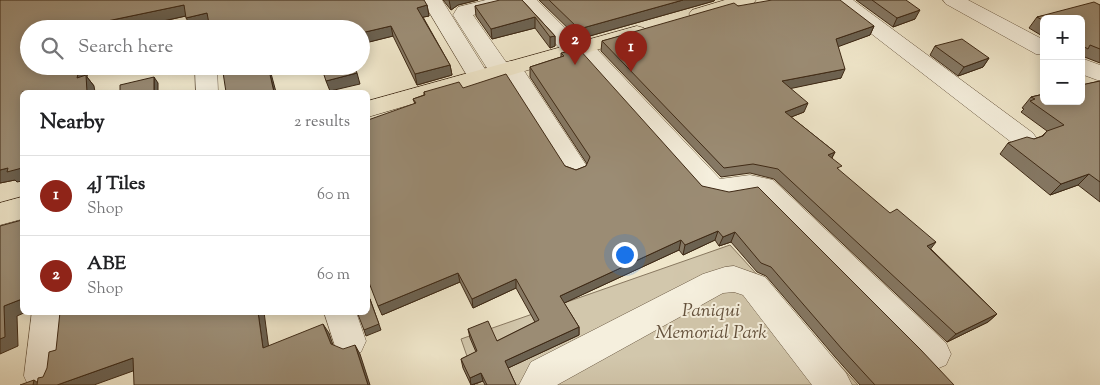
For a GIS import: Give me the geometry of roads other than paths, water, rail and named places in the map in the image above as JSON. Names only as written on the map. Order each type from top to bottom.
[{"type":"main road","points":[[682,19],[746,0]]},
{"type":"main road","points":[[370,108],[655,27]]},
{"type":"main road","points":[[0,214],[20,209]]},
{"type":"street","points":[[432,0],[497,72],[575,168]]},
{"type":"street","points":[[497,72],[463,15],[464,10],[512,0]]},
{"type":"street","points":[[526,0],[579,49],[711,187],[720,191],[730,190],[746,184],[755,184],[763,187],[934,354]]},
{"type":"street","points":[[840,0],[1024,139]]},
{"type":"street","points":[[953,0],[1040,47]]},
{"type":"street","points":[[1085,68],[1100,74]]},
{"type":"street","points":[[206,75],[207,90]]},
{"type":"street","points":[[537,385],[543,374],[714,283],[728,278],[743,279],[754,286],[834,385]]},
{"type":"street","points":[[41,376],[48,315]]},
{"type":"place","name":"ABE","points":[[575,65]]},
{"type":"place","name":"4J Tiles","points":[[631,72]]},
{"type":"park label","name":"Paniqui Memorial Park","points":[[711,320]]}]
